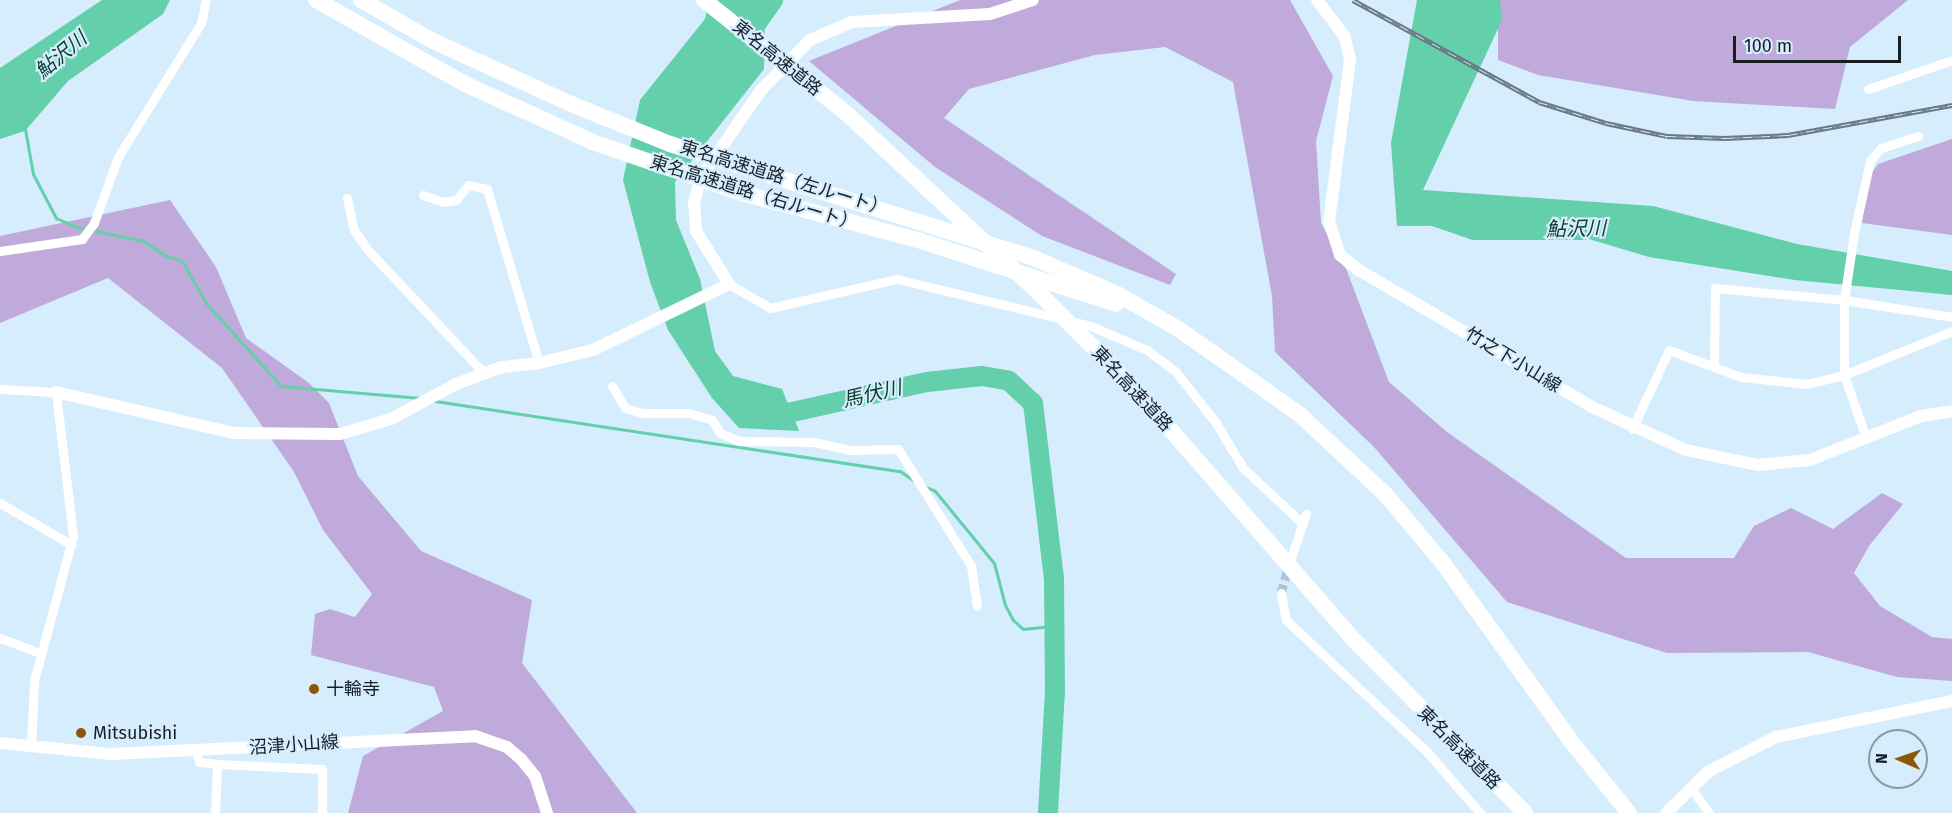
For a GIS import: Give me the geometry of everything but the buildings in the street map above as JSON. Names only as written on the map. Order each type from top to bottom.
[{"type":"highway","name":"東名高速道路（右ルート）","points":[[316,0],[407,54],[512,106],[595,142],[742,193],[918,240],[1062,284],[1153,320],[1209,349]]},
{"type":"highway","name":"東名高速道路（左ルート）","points":[[361,0],[433,41],[521,83],[670,144],[961,233],[1067,271],[1143,308],[1209,349]]},
{"type":"highway","name":"東名高速道路","points":[[704,0],[845,112],[969,224],[1135,389],[1354,640],[1525,813]]},
{"type":"highway","points":[[1209,349],[1299,414],[1385,494],[1443,563],[1569,740],[1629,813]]},
{"type":"main road","points":[[56,392],[234,433],[340,434],[391,419],[456,384],[502,367],[539,363],[593,350],[729,284],[696,231],[694,202],[700,177],[762,89],[810,40],[852,22],[990,14],[1033,0]]},
{"type":"main road","name":"竹之下小山線","points":[[1317,0],[1345,37],[1350,60],[1329,221],[1340,255],[1632,429],[1686,450],[1758,465],[1810,460],[1921,416],[1952,411]]},
{"type":"main road","points":[[1666,813],[1691,788],[1733,757],[1776,737],[1952,701]]},
{"type":"main road","name":"沼津小山線","points":[[0,743],[111,754],[196,752],[475,736],[507,747],[521,759],[535,776],[547,813]]},
{"type":"street","points":[[0,251],[82,239],[94,222],[118,157],[201,23],[206,0]]},
{"type":"street","points":[[1868,89],[1952,60]]},
{"type":"street","points":[[1866,438],[1844,375],[1845,296],[1854,233],[1870,161],[1881,148],[1918,136]]},
{"type":"street","points":[[423,195],[443,202],[456,200],[468,185],[487,189],[539,363]]},
{"type":"street","points":[[347,198],[354,230],[366,248],[484,373]]},
{"type":"street","points":[[729,284],[770,308],[897,279],[1091,326],[1147,350],[1176,372],[1216,423],[1243,468],[1304,518],[1291,557]]},
{"type":"street","points":[[1714,365],[1715,288],[1845,296],[1952,317]]},
{"type":"street","points":[[1632,429],[1669,350],[1741,377],[1786,384],[1807,384],[1844,375],[1952,331]]},
{"type":"street","points":[[612,386],[625,408],[643,413],[689,413],[712,420],[720,433],[739,441],[813,442],[851,450],[898,449],[971,566],[977,606]]},
{"type":"street","points":[[0,389],[56,392],[72,545],[34,681],[31,746]]},
{"type":"street","points":[[0,502],[72,545]]},
{"type":"street","points":[[1281,593],[1286,620],[1428,753],[1480,813]]},
{"type":"street","points":[[0,638],[40,653]]},
{"type":"street","points":[[196,752],[200,762],[322,769],[321,813]]},
{"type":"street","points":[[214,813],[217,764]]},
{"type":"street","points":[[1691,788],[1709,813]]},
{"type":"shaded area","points":[[960,0],[1290,0],[1333,76],[1316,141],[1321,223],[1347,271],[1389,382],[1447,432],[1626,558],[1734,558],[1754,526],[1791,508],[1833,529],[1882,493],[1903,504],[1869,546],[1854,573],[1880,606],[1932,637],[1952,639],[1952,681],[1897,677],[1808,652],[1667,653],[1507,602],[1374,447],[1275,352],[1272,296],[1233,82],[1165,47],[1095,55],[969,89],[944,118],[1176,274],[1170,285],[1042,236],[935,167],[809,61]]},
{"type":"shaded area","points":[[1498,0],[1908,0],[1850,47],[1835,109],[1693,101],[1538,75],[1498,60]]},
{"type":"shaded area","points":[[1952,139],[1952,235],[1862,223],[1868,178],[1878,164]]},
{"type":"shaded area","points":[[170,200],[216,267],[246,338],[309,383],[329,403],[358,476],[421,551],[532,600],[522,663],[637,813],[348,813],[363,756],[443,711],[434,687],[311,655],[315,614],[330,609],[355,617],[372,594],[323,530],[294,472],[222,368],[108,278],[0,323],[0,236]]},
{"type":"water","points":[[102,0],[170,0],[163,14],[68,81],[25,131],[0,139],[0,68]]},
{"type":"water","points":[[709,0],[765,0],[764,69],[675,182],[676,220],[700,279],[715,351],[733,376],[782,389],[799,431],[739,428],[712,398],[668,330],[650,282],[623,180],[640,100],[705,19]]},
{"type":"water","points":[[1417,0],[1500,0],[1502,20],[1423,190],[1653,206],[1797,244],[1952,271],[1952,295],[1795,280],[1649,257],[1542,225],[1397,226],[1391,143]]},
{"type":"waterway","name":"馬伏川","points":[[749,34],[773,0]]},
{"type":"waterway","points":[[25,129],[33,174],[56,218],[76,227],[144,241],[164,255],[182,261],[206,303],[281,386],[420,398]]},
{"type":"waterway","name":"鮎沢川","points":[[1434,216],[1474,230],[1585,230]]},
{"type":"waterway","name":"馬伏川","points":[[768,409],[788,413],[927,382],[982,376],[1009,381],[1033,403],[1054,578],[1055,691],[1048,813]]},
{"type":"waterway","points":[[435,401],[900,471],[913,480]]},
{"type":"waterway","points":[[924,486],[935,491],[994,563],[1005,605],[1013,620],[1023,629],[1054,626]]},
{"type":"tunnel","points":[[1281,593],[1289,565]]},
{"type":"railway","points":[[1353,0],[1539,102],[1606,123],[1667,136],[1725,138],[1788,135],[1952,105]]},
{"type":"place","name":"十輪寺","points":[[314,689]]},
{"type":"place","name":"Mitsubishi","points":[[81,733]]}]
